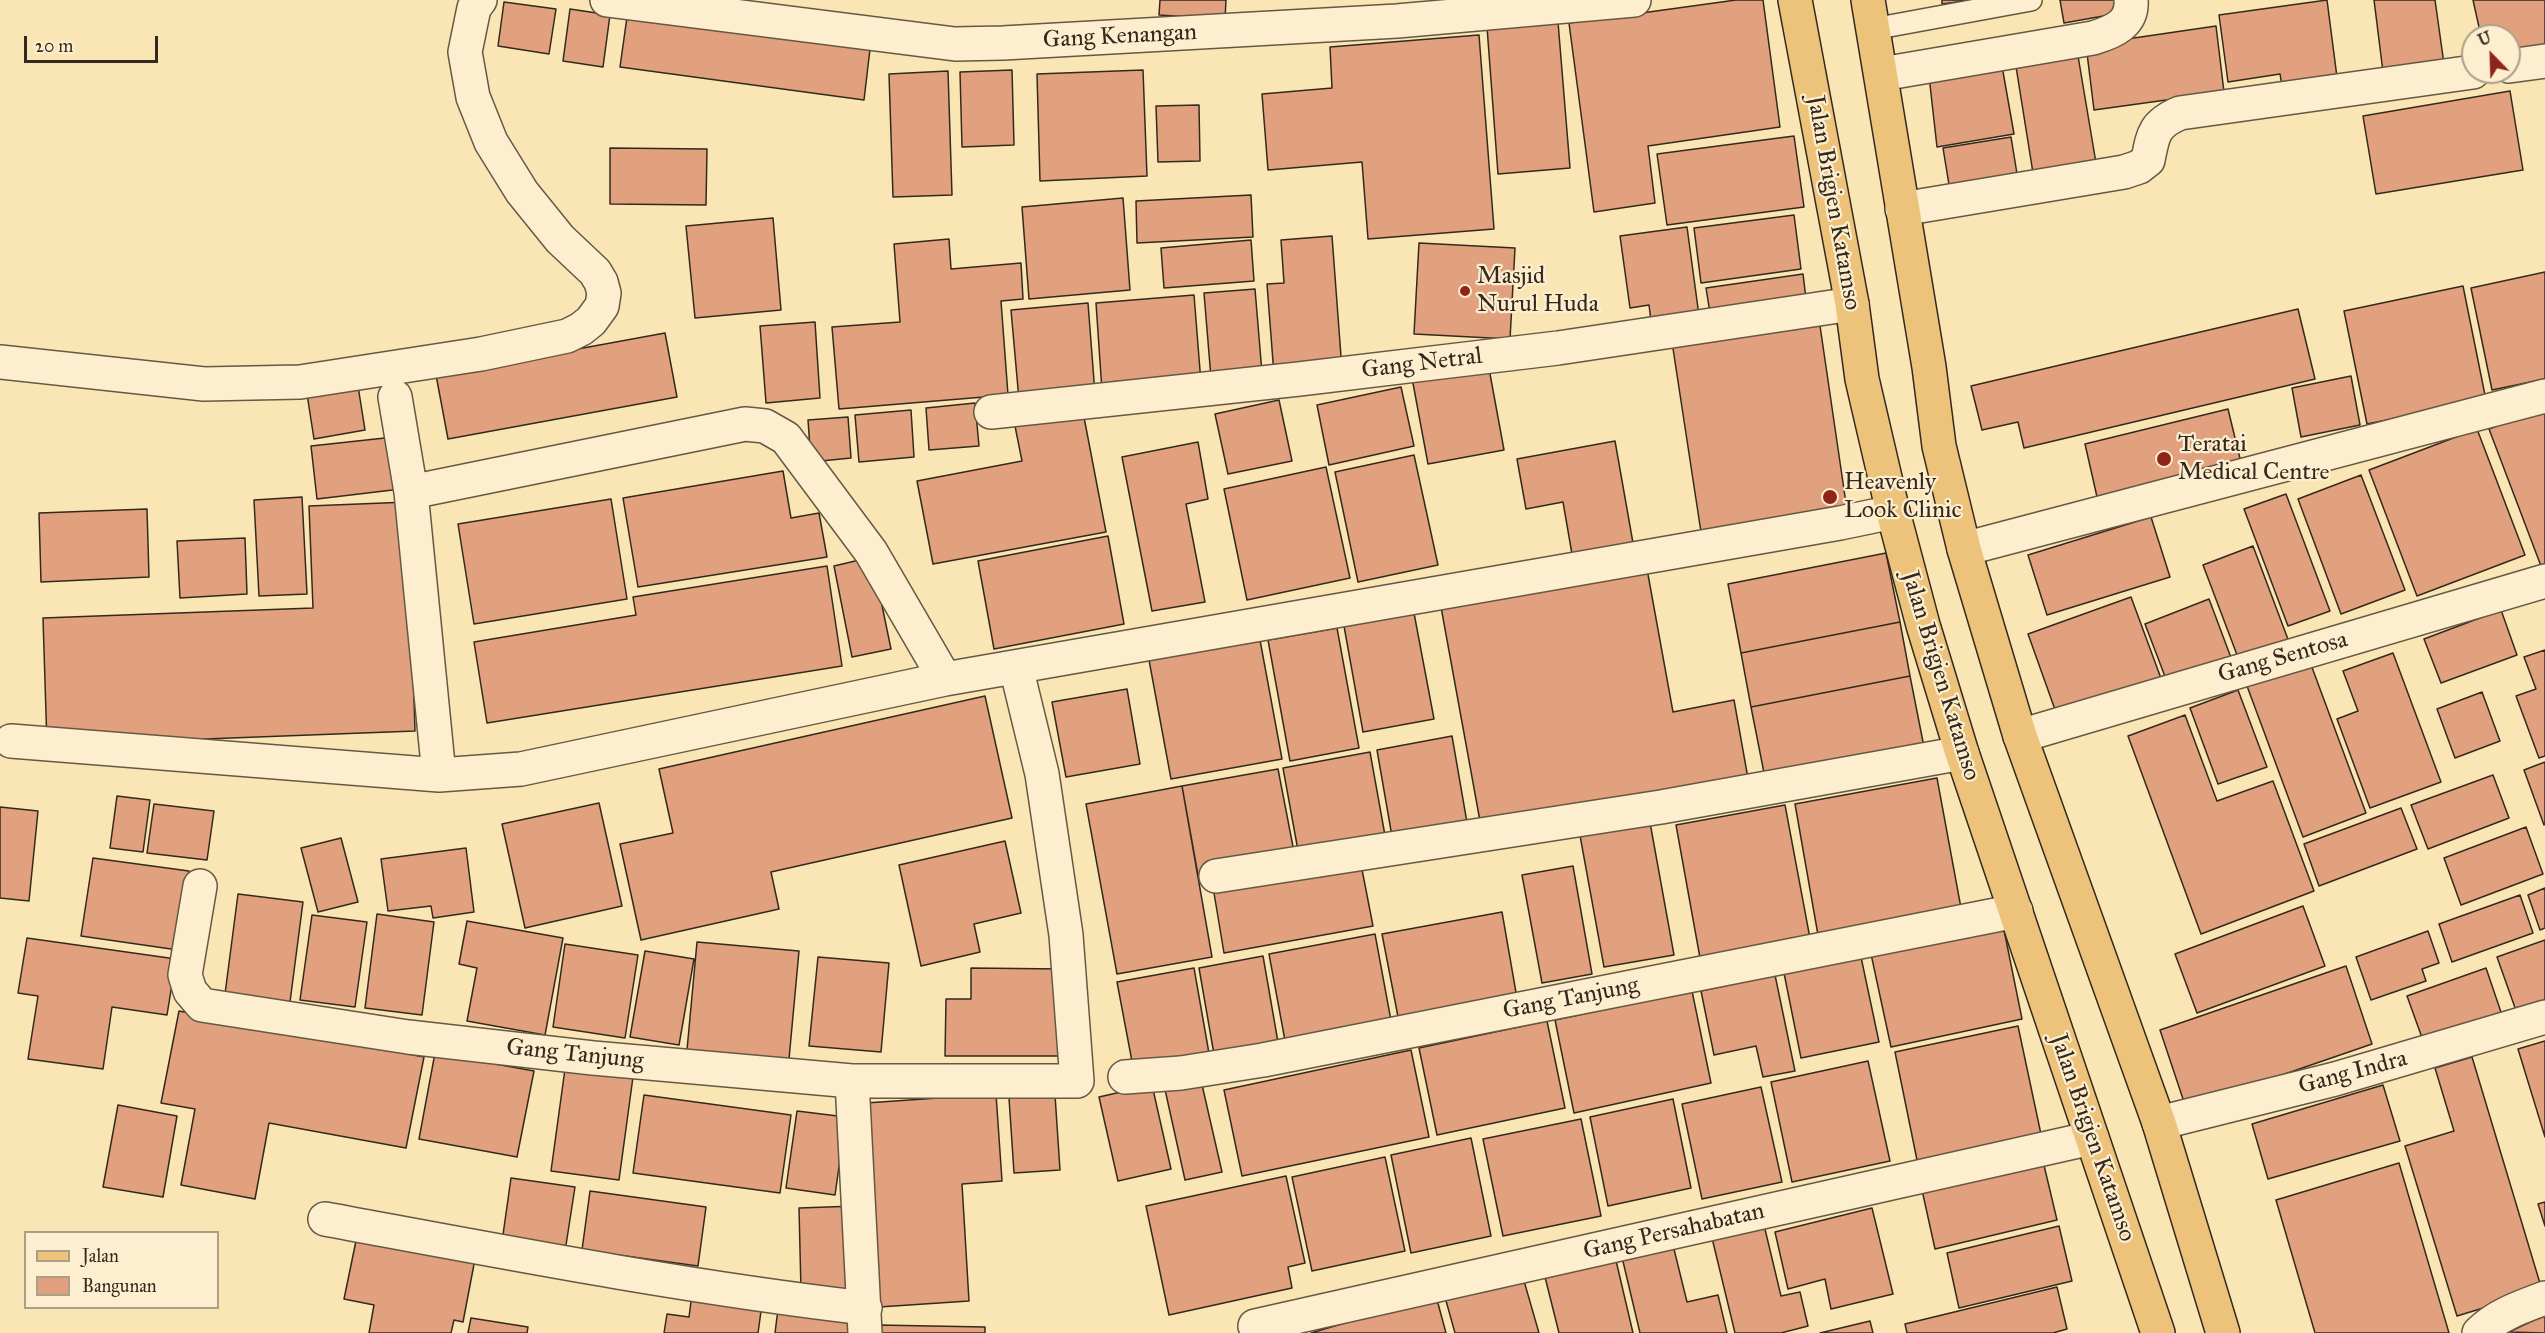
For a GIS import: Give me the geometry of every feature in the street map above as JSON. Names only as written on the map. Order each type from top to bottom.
[{"type":"main road","name":"Jalan Brigjen Katamso","points":[[1795,0],[1852,304],[1862,379],[1893,512],[1923,625],[1962,753],[2158,1333]]},
{"type":"main road","points":[[1870,14],[1882,74],[1929,367],[1939,446],[1964,549],[2020,736],[2159,1123],[2223,1333]]},
{"type":"street","points":[[0,362],[204,384],[396,383],[567,336],[591,321],[602,306],[604,293],[595,272],[560,239],[522,192],[491,142],[473,97],[465,52],[474,8],[480,0]]},
{"type":"street","name":"Gang Kenangan","points":[[607,0],[955,44],[1015,43],[1397,21],[1634,0]]},
{"type":"street","points":[[1882,74],[2100,36],[2124,24],[2129,16],[2131,0]]},
{"type":"street","points":[[2521,64],[2545,61]]},
{"type":"street","points":[[1902,209],[2124,172],[2139,167],[2148,160],[2153,134],[2158,126],[2180,113],[2461,74]]},
{"type":"street","name":"Gang Netral","points":[[991,412],[1558,348],[1852,304]]},
{"type":"street","points":[[396,383],[411,492],[439,775]]},
{"type":"street","points":[[1964,549],[2545,396]]},
{"type":"street","points":[[411,492],[745,424],[765,426],[786,438],[871,552],[945,679]]},
{"type":"street","points":[[10,741],[439,775],[521,769],[945,679],[1893,512]]},
{"type":"street","name":"Gang Sentosa","points":[[2020,736],[2545,581]]},
{"type":"street","name":"Gang Tanjung","points":[[200,886],[185,975],[190,992],[202,1005],[420,1038],[593,1058],[852,1081],[1077,1081],[1066,935],[1042,774],[1016,667]]},
{"type":"street","points":[[1216,876],[1649,809],[1962,753]]},
{"type":"street","name":"Gang Tanjung","points":[[1125,1077],[1181,1073],[1263,1060],[2016,911]]},
{"type":"street","name":"Gang Indra","points":[[2159,1123],[2335,1079],[2545,1017]]},
{"type":"street","points":[[325,1219],[500,1251],[793,1299],[865,1321],[852,1081]]},
{"type":"street","name":"Gang Persahabatan","points":[[1255,1326],[2092,1138]]},
{"type":"street","points":[[2479,1333],[2489,1323],[2520,1307],[2545,1298]]},
{"type":"lane","points":[[1870,14],[2031,0]]},
{"type":"building","points":[[1160,0],[1226,0],[1225,19],[1159,15]]},
{"type":"building","points":[[1736,0],[1763,0],[1780,127],[1648,146],[1655,203],[1594,212],[1569,23]]},
{"type":"building","points":[[1942,0],[1972,0],[1942,4]]},
{"type":"building","points":[[2060,0],[2124,0],[2126,12],[2064,23]]},
{"type":"building","points":[[2327,0],[2338,85],[2283,92],[2280,74],[2228,82],[2219,15]]},
{"type":"building","points":[[2374,0],[2435,0],[2444,64],[2383,72]]},
{"type":"building","points":[[2473,0],[2545,0],[2545,44],[2521,49],[2521,24],[2478,24]]},
{"type":"building","points":[[504,2],[556,9],[549,54],[498,46]]},
{"type":"building","points":[[570,9],[610,15],[603,67],[563,61]]},
{"type":"building","points":[[627,17],[870,49],[864,100],[620,67]]},
{"type":"building","points":[[1558,22],[1570,168],[1498,174],[1487,27]]},
{"type":"building","points":[[2216,26],[2224,92],[2094,110],[2086,45]]},
{"type":"building","points":[[1479,35],[1494,229],[1368,239],[1362,162],[1268,170],[1262,94],[1332,88],[1330,47]]},
{"type":"building","points":[[2076,44],[2096,163],[2033,173],[2014,54]]},
{"type":"building","points":[[2002,66],[2014,134],[1937,147],[1929,76]]},
{"type":"building","points":[[1012,70],[1014,145],[962,147],[960,72]]},
{"type":"building","points":[[1143,70],[1147,176],[1040,181],[1037,74]]},
{"type":"building","points":[[948,71],[952,195],[893,197],[889,74]]},
{"type":"building","points":[[2510,91],[2523,170],[2376,194],[2363,116]]},
{"type":"building","points":[[1199,105],[1200,161],[1158,162],[1156,106]]},
{"type":"building","points":[[1794,136],[1804,207],[1667,225],[1657,154]]},
{"type":"building","points":[[2011,137],[2019,186],[1951,197],[1943,148]]},
{"type":"building","points":[[610,148],[707,149],[706,205],[610,204]]},
{"type":"building","points":[[1251,195],[1253,237],[1137,243],[1136,201]]},
{"type":"building","points":[[1123,198],[1130,290],[1029,299],[1022,207]]},
{"type":"building","points":[[1794,215],[1801,269],[1701,283],[1694,228]]},
{"type":"building","points":[[773,218],[781,310],[695,318],[686,226]]},
{"type":"building","points":[[1687,227],[1700,323],[1652,329],[1649,305],[1630,308],[1620,236]]},
{"type":"building","points":[[1332,236],[1342,370],[1274,375],[1267,284],[1284,283],[1281,240]]},
{"type":"building","points":[[949,239],[951,269],[1021,263],[1023,299],[1001,301],[1008,395],[839,409],[832,327],[900,322],[894,244]]},
{"type":"building","points":[[1251,240],[1254,281],[1164,288],[1161,248]]},
{"type":"building","name":"Masjid Nurul Huda","points":[[1419,243],[1515,248],[1510,339],[1414,334]]},
{"type":"building","points":[[2545,272],[2545,379],[2492,390],[2471,288]]},
{"type":"building","points":[[1803,274],[1807,307],[1711,319],[1706,288]]},
{"type":"building","points":[[2463,286],[2486,400],[2367,424],[2344,311]]},
{"type":"building","points":[[1255,289],[1262,373],[1211,378],[1204,293]]},
{"type":"building","points":[[1194,295],[1201,383],[1102,391],[1096,303]]},
{"type":"building","points":[[1088,303],[1095,394],[1019,400],[1011,310]]},
{"type":"building","points":[[2298,309],[2315,379],[2024,448],[2018,422],[1982,430],[1971,386]]},
{"type":"building","points":[[1819,319],[1847,510],[1701,532],[1672,342]]},
{"type":"building","points":[[815,322],[820,398],[766,403],[760,326]]},
{"type":"building","points":[[665,333],[677,397],[448,439],[436,375]]},
{"type":"building","points":[[1488,363],[1504,450],[1428,464],[1412,378]]},
{"type":"building","points":[[2351,376],[2360,425],[2301,437],[2292,388]]},
{"type":"building","points":[[358,386],[365,430],[314,439],[307,394]]},
{"type":"building","points":[[1401,387],[1414,446],[1329,465],[1317,405]]},
{"type":"building","points":[[1279,400],[1292,461],[1228,474],[1215,414]]},
{"type":"building","points":[[975,403],[979,446],[929,450],[926,408]]},
{"type":"building","points":[[2545,408],[2545,565],[2541,566],[2489,429]]},
{"type":"building","name":"Teratai Medical Centre","points":[[2228,409],[2244,475],[2100,510],[2085,444]]},
{"type":"building","points":[[911,410],[914,457],[859,462],[855,415]]},
{"type":"building","points":[[1083,412],[1106,532],[933,564],[917,481],[1022,461],[1015,426]]},
{"type":"building","points":[[848,417],[851,458],[811,462],[808,420]]},
{"type":"building","points":[[2477,429],[2525,555],[2417,596],[2369,470]]},
{"type":"building","points":[[394,437],[401,489],[317,499],[311,446]]},
{"type":"building","points":[[1615,441],[1633,543],[1572,554],[1563,502],[1526,509],[1517,459]]},
{"type":"building","points":[[1198,442],[1208,499],[1186,504],[1205,602],[1152,611],[1122,457]]},
{"type":"building","points":[[1414,455],[1438,565],[1358,582],[1335,472]]},
{"type":"building","points":[[1326,467],[1350,578],[1247,600],[1224,489]]},
{"type":"building","points":[[783,471],[791,518],[819,513],[827,557],[638,587],[623,498]]},
{"type":"building","points":[[2361,475],[2405,590],[2341,614],[2298,499]]},
{"type":"building","points":[[2286,494],[2330,611],[2288,626],[2244,509]]},
{"type":"building","points":[[302,497],[307,594],[259,596],[254,500]]},
{"type":"building","points":[[611,499],[627,599],[474,624],[458,524]]},
{"type":"building","points":[[408,502],[415,731],[47,745],[43,618],[313,608],[309,506]]},
{"type":"building","points":[[147,509],[149,577],[41,582],[39,513]]},
{"type":"building","points":[[2151,517],[2170,577],[2047,615],[2028,555]]},
{"type":"building","points":[[1108,536],[1124,624],[994,649],[978,561]]},
{"type":"building","points":[[245,538],[247,594],[180,598],[177,541]]},
{"type":"building","points":[[2253,546],[2292,650],[2242,668],[2203,565]]},
{"type":"building","points":[[1886,553],[1900,622],[1741,653],[1728,584]]},
{"type":"building","points":[[872,557],[891,649],[852,657],[834,566]]},
{"type":"building","points":[[827,566],[842,666],[487,723],[474,642],[636,615],[633,597]]},
{"type":"building","points":[[1647,569],[1673,712],[1734,700],[1749,784],[1482,832],[1441,607]]},
{"type":"building","points":[[2131,597],[2162,681],[2058,718],[2028,634]]},
{"type":"building","points":[[2209,599],[2233,663],[2169,687],[2145,624]]},
{"type":"building","points":[[2501,610],[2517,655],[2441,683],[2424,639]]},
{"type":"building","points":[[1414,613],[1434,719],[1363,732],[1344,626]]},
{"type":"building","points":[[1900,622],[1910,676],[1751,707],[1741,653]]},
{"type":"building","points":[[1337,628],[1359,748],[1290,761],[1268,640]]},
{"type":"building","points":[[1260,640],[1282,759],[1171,779],[1149,660]]},
{"type":"building","points":[[2545,650],[2545,756],[2539,758],[2516,696],[2536,689],[2524,657]]},
{"type":"building","points":[[2393,653],[2441,782],[2370,808],[2337,719],[2358,711],[2343,671]]},
{"type":"building","points":[[2310,662],[2366,813],[2303,837],[2247,686]]},
{"type":"building","points":[[1910,676],[1925,752],[1766,783],[1751,707]]},
{"type":"building","points":[[1127,689],[1140,764],[1066,777],[1052,702]]},
{"type":"building","points":[[2238,690],[2267,767],[2218,784],[2190,708]]},
{"type":"building","points":[[2482,692],[2500,741],[2455,758],[2437,709]]},
{"type":"building","points":[[985,696],[1012,818],[771,872],[779,909],[641,940],[620,844],[673,833],[659,769]]},
{"type":"building","points":[[2185,715],[2217,801],[2273,781],[2314,891],[2201,934],[2128,736]]},
{"type":"building","points":[[1452,736],[1469,834],[1394,848],[1377,750]]},
{"type":"building","points":[[1370,752],[1386,841],[1299,856],[1283,768]]},
{"type":"building","points":[[2545,762],[2545,824],[2544,825],[2524,770]]},
{"type":"building","points":[[1278,769],[1295,857],[1198,875],[1182,786]]},
{"type":"building","points":[[2493,775],[2509,818],[2428,849],[2411,805]]},
{"type":"building","points":[[1937,778],[1961,908],[1818,935],[1795,804]]},
{"type":"building","points":[[1182,786],[1212,957],[1117,974],[1086,804]]},
{"type":"building","points":[[117,796],[150,800],[143,852],[110,848]]},
{"type":"building","points":[[599,803],[622,906],[525,928],[502,824]]},
{"type":"building","points":[[154,804],[214,811],[207,860],[147,853]]},
{"type":"building","points":[[1785,805],[1812,949],[1702,969],[1676,825]]},
{"type":"building","points":[[0,807],[38,811],[29,901],[0,898]]},
{"type":"building","points":[[2401,808],[2417,849],[2319,886],[2304,844]]},
{"type":"building","points":[[1649,817],[1674,955],[1604,967],[1579,830]]},
{"type":"building","points":[[2526,827],[2543,874],[2461,905],[2444,858]]},
{"type":"building","points":[[341,838],[358,902],[318,912],[301,848]]},
{"type":"building","points":[[1005,841],[1021,913],[974,924],[980,952],[921,966],[899,865]]},
{"type":"building","points":[[466,848],[474,912],[433,918],[431,906],[388,911],[381,859]]},
{"type":"building","points":[[1359,854],[1373,926],[1224,953],[1212,881]]},
{"type":"building","points":[[93,858],[189,871],[178,950],[81,936]]},
{"type":"building","points":[[1573,866],[1592,974],[1542,983],[1522,875]]},
{"type":"building","points":[[2545,888],[2545,928],[2540,930],[2528,895]]},
{"type":"building","points":[[238,894],[303,902],[290,1002],[225,994]]},
{"type":"building","points":[[2520,895],[2533,933],[2452,962],[2439,924]]},
{"type":"building","points":[[2303,906],[2325,966],[2197,1013],[2175,954]]},
{"type":"building","points":[[1502,912],[1518,1004],[1400,1027],[1382,934]]},
{"type":"building","points":[[377,914],[434,922],[422,1015],[365,1008]]},
{"type":"building","points":[[312,915],[367,922],[355,1007],[300,1000]]},
{"type":"building","points":[[467,921],[563,938],[545,1035],[467,1021],[477,968],[459,964]]},
{"type":"building","points":[[2003,925],[2022,1019],[1891,1047],[1871,954]]},
{"type":"building","points":[[2428,931],[2439,963],[2422,969],[2426,981],[2371,1000],[2356,957]]},
{"type":"building","points":[[1375,934],[1392,1026],[1286,1046],[1269,954]]},
{"type":"building","points":[[27,938],[176,959],[167,1015],[112,1007],[103,1069],[28,1059],[38,996],[18,993]]},
{"type":"building","points":[[2545,940],[2545,1010],[2519,1019],[2497,957]]},
{"type":"building","points":[[697,942],[799,951],[789,1059],[687,1050]]},
{"type":"building","points":[[565,944],[638,955],[625,1038],[553,1027]]},
{"type":"building","points":[[645,951],[694,959],[679,1045],[630,1037]]},
{"type":"building","points":[[1263,956],[1279,1048],[1215,1060],[1199,968]]},
{"type":"building","points":[[818,957],[889,963],[881,1052],[809,1046]]},
{"type":"building","points":[[1861,957],[1879,1042],[1801,1058],[1784,973]]},
{"type":"building","points":[[2346,966],[2372,1044],[2186,1108],[2160,1030]]},
{"type":"building","points":[[971,968],[1062,969],[1061,1056],[945,1056],[946,999],[971,999]]},
{"type":"building","points":[[1194,968],[1210,1059],[1134,1072],[1117,982]]},
{"type":"building","points":[[2486,968],[2503,1018],[2425,1046],[2407,996]]},
{"type":"building","points":[[1775,975],[1795,1071],[1763,1077],[1756,1046],[1714,1055],[1701,991]]},
{"type":"building","points":[[1692,991],[1711,1083],[1574,1113],[1555,1020]]},
{"type":"building","points":[[179,1011],[424,1057],[406,1148],[269,1123],[255,1199],[181,1185],[195,1109],[161,1103]]},
{"type":"building","points":[[1547,1021],[1565,1108],[1437,1135],[1419,1048]]},
{"type":"building","points":[[2018,1026],[2042,1139],[1918,1165],[1895,1052]]},
{"type":"building","points":[[2545,1041],[2545,1137],[2518,1049]]},
{"type":"building","points":[[1411,1050],[1429,1137],[1242,1176],[1224,1090]]},
{"type":"building","points":[[435,1053],[534,1071],[517,1157],[419,1139]]},
{"type":"building","points":[[2472,1057],[2542,1290],[2457,1316],[2405,1146],[2454,1131],[2435,1068]]},
{"type":"building","points":[[1868,1061],[1890,1161],[1792,1182],[1771,1082]]},
{"type":"building","points":[[565,1069],[633,1077],[619,1180],[551,1171]]},
{"type":"building","points":[[1200,1076],[1222,1172],[1185,1180],[1164,1085]]},
{"type":"building","points":[[1152,1085],[1171,1169],[1118,1181],[1099,1097]]},
{"type":"building","points":[[2383,1085],[2400,1141],[2268,1179],[2252,1124]]},
{"type":"building","points":[[1761,1087],[1782,1182],[1702,1199],[1682,1104]]},
{"type":"building","points":[[996,1094],[1002,1181],[962,1184],[969,1301],[879,1307],[866,1103]]},
{"type":"building","points":[[644,1095],[791,1115],[780,1193],[633,1173]]},
{"type":"building","points":[[1055,1095],[1060,1170],[1014,1173],[1009,1098]]},
{"type":"building","points":[[1673,1099],[1691,1188],[1608,1206],[1590,1117]]},
{"type":"building","points":[[118,1105],[177,1116],[163,1197],[103,1187]]},
{"type":"building","points":[[797,1111],[846,1117],[835,1195],[786,1188]]},
{"type":"building","points":[[1581,1119],[1601,1216],[1503,1236],[1483,1139]]},
{"type":"building","points":[[1471,1138],[1491,1236],[1411,1253],[1391,1155]]},
{"type":"building","points":[[1385,1157],[1405,1251],[1312,1271],[1292,1177]]},
{"type":"building","points":[[2043,1161],[2057,1220],[1935,1249],[1922,1190]]},
{"type":"building","points":[[2399,1163],[2449,1333],[2315,1333],[2276,1200]]},
{"type":"building","points":[[1286,1176],[1305,1263],[1288,1267],[1292,1288],[1169,1315],[1146,1206]]},
{"type":"building","points":[[511,1178],[575,1187],[564,1258],[501,1249]]},
{"type":"building","points":[[590,1191],[706,1207],[698,1266],[582,1250]]},
{"type":"building","points":[[2545,1202],[2545,1226],[2538,1204]]},
{"type":"building","points":[[856,1206],[858,1289],[801,1291],[799,1208]]},
{"type":"building","points":[[1872,1208],[1893,1294],[1831,1309],[1825,1279],[1788,1289],[1775,1232]]},
{"type":"building","points":[[1764,1225],[1781,1296],[1800,1292],[1808,1326],[1781,1333],[1735,1333],[1712,1238]]},
{"type":"building","points":[[2059,1226],[2072,1281],[1959,1308],[1947,1253]]},
{"type":"building","points":[[357,1236],[475,1259],[463,1322],[454,1320],[451,1333],[369,1333],[374,1305],[344,1299]]},
{"type":"building","points":[[1672,1241],[1687,1302],[1718,1295],[1727,1333],[1640,1333],[1621,1253]]},
{"type":"building","points":[[1614,1252],[1633,1333],[1559,1333],[1543,1269]]},
{"type":"building","points":[[1520,1267],[1539,1333],[1455,1333],[1443,1290]]},
{"type":"building","points":[[693,1286],[762,1304],[758,1333],[664,1333],[667,1314],[689,1317]]},
{"type":"building","points":[[2057,1287],[2067,1329],[2053,1333],[1907,1333],[1905,1324]]},
{"type":"building","points":[[1436,1296],[1446,1333],[1311,1333]]},
{"type":"building","points":[[778,1309],[858,1319],[856,1333],[775,1333]]},
{"type":"building","points":[[2545,1315],[2545,1333],[2509,1332]]},
{"type":"building","points":[[471,1318],[528,1327],[527,1333],[468,1333]]},
{"type":"building","points":[[1870,1321],[1873,1333],[1820,1333]]},
{"type":"building","points":[[877,1325],[985,1327],[985,1333],[877,1333]]},
{"type":"place","name":"Masjid Nurul Huda","points":[[1465,291]]},
{"type":"place","name":"Teratai Medical Centre","points":[[2164,459]]},
{"type":"place","name":"Heavenly Look Clinic","points":[[1830,497]]}]
